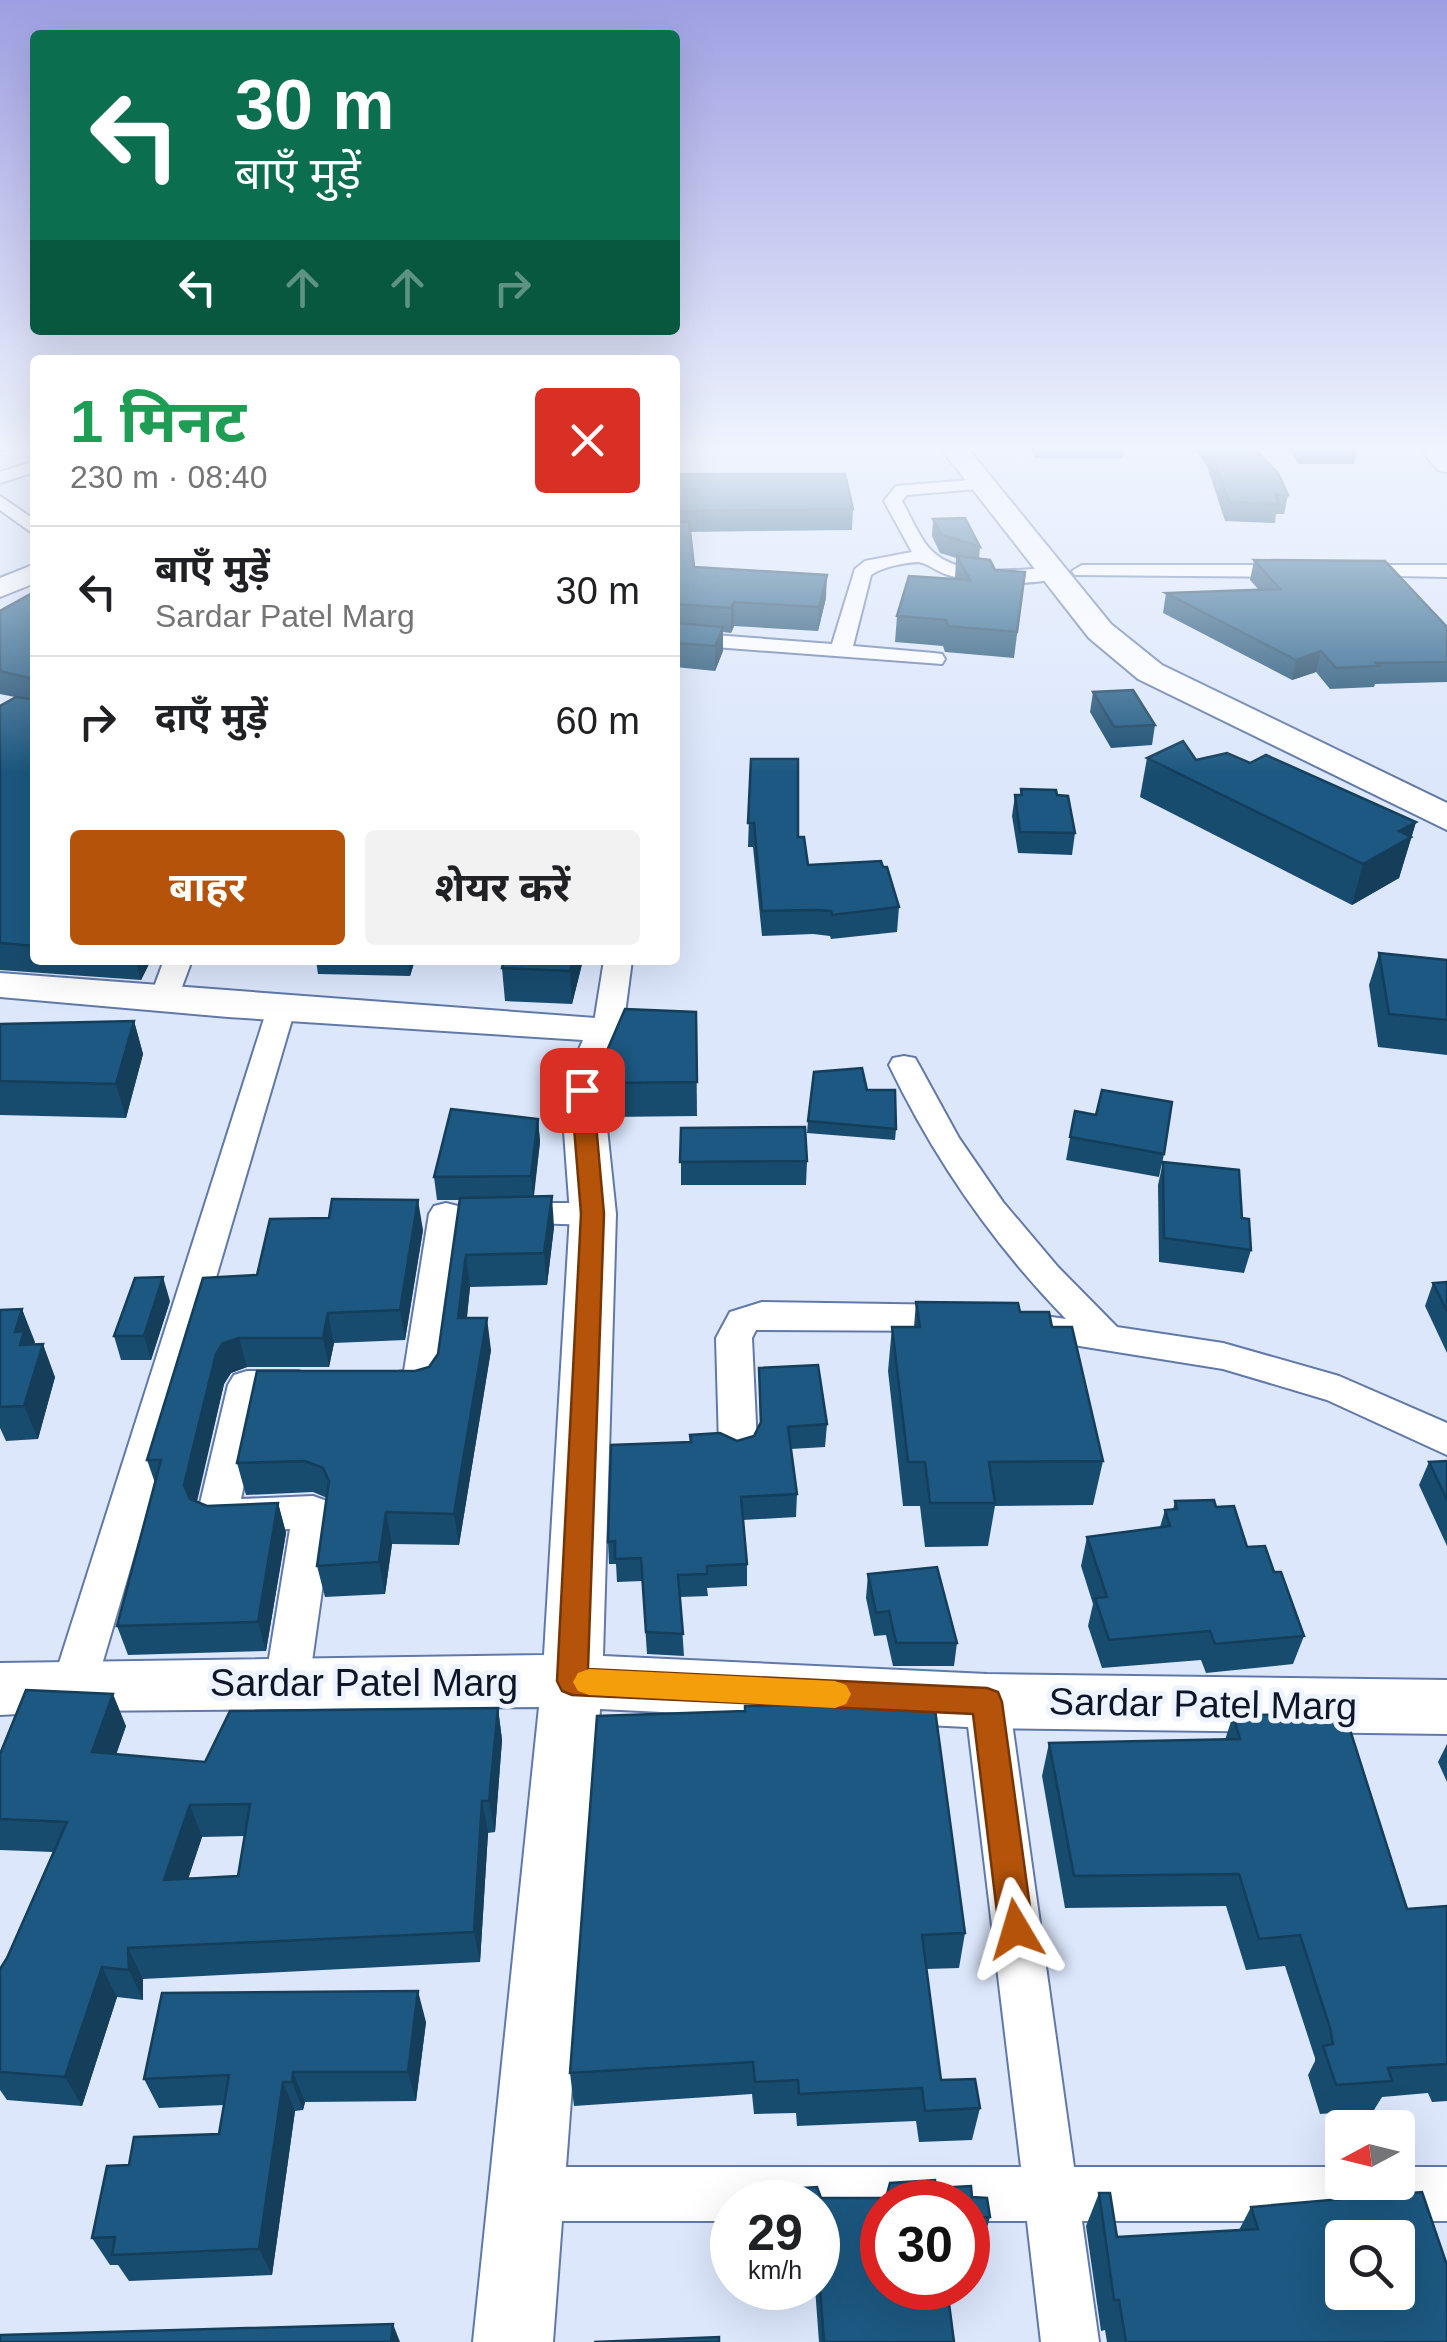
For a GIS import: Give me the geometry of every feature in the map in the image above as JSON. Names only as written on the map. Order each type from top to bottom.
[{"type":"main road","points":[[1050,554],[1143,639],[1171,659],[1297,728],[1447,796]]},
{"type":"main road","points":[[1054,554],[1100,631],[1150,672],[1342,770],[1447,818]]},
{"type":"street","points":[[841,652],[862,573],[872,565],[924,556],[948,569],[966,573],[1447,571]]},
{"type":"street","points":[[0,588],[30,574]]},
{"type":"street","points":[[680,638],[934,659]]},
{"type":"street","points":[[162,1003],[176,965]]},
{"type":"street","points":[[513,2342],[572,1681],[593,1214],[582,1090],[608,1029],[617,965]]},
{"type":"street","points":[[0,985],[162,1003],[282,1006],[608,1029]]},
{"type":"street","points":[[74,1684],[282,1006]]},
{"type":"street","points":[[904,1065],[927,1116],[981,1194],[1046,1280],[1104,1336]]},
{"type":"street","points":[[287,1684],[313,1512],[216,1516],[247,1385],[420,1385],[428,1215],[593,1214]]},
{"type":"street","points":[[738,1445],[734,1338],[743,1321],[762,1315],[961,1318],[1223,1356],[1322,1385],[1447,1440]]},
{"type":"street","name":"Sardar Patel Marg","points":[[0,1689],[74,1684],[572,1681],[987,1702],[1085,1700],[1194,1706],[1447,1707]]},
{"type":"street","points":[[987,1702],[1070,2342]]},
{"type":"street","points":[[526,2194],[1447,2194]]},
{"type":"building","points":[[680,554],[693,554],[694,567],[827,575],[819,607],[734,602],[731,608],[680,604]]},
{"type":"building","points":[[957,556],[990,560],[995,570],[1025,572],[1017,632],[948,626],[946,620],[897,616],[909,576],[970,580]]},
{"type":"building","points":[[1254,560],[1385,561],[1447,627],[1447,662],[1336,668],[1321,651],[1296,660],[1166,593],[1280,589]]},
{"type":"building","points":[[30,594],[30,679],[0,671],[0,611]]},
{"type":"building","points":[[680,623],[723,627],[715,646],[680,643]]},
{"type":"building","points":[[1133,690],[1155,725],[1114,727],[1093,692]]},
{"type":"building","points":[[16,697],[30,699],[30,946],[0,943],[0,706]]},
{"type":"building","points":[[1183,741],[1196,760],[1227,753],[1250,763],[1266,755],[1416,822],[1399,831],[1411,837],[1363,864],[1147,758]]},
{"type":"building","points":[[751,759],[798,759],[798,837],[804,837],[808,865],[881,861],[887,867],[899,907],[832,915],[831,911],[814,910],[762,911],[754,823],[748,823]]},
{"type":"building","points":[[1021,789],[1056,790],[1057,795],[1068,796],[1075,833],[1020,832],[1015,795],[1022,795]]},
{"type":"building","points":[[1379,953],[1447,960],[1447,1020],[1389,1014]]},
{"type":"building","points":[[503,965],[572,965],[570,971],[502,968]]},
{"type":"building","points":[[625,1009],[696,1012],[697,1082],[608,1083],[606,1053]]},
{"type":"building","points":[[134,1021],[116,1084],[0,1081],[0,1024]]},
{"type":"building","points":[[862,1068],[867,1090],[895,1090],[896,1129],[808,1121],[814,1072]]},
{"type":"building","points":[[1102,1090],[1172,1102],[1164,1154],[1070,1137],[1075,1111],[1096,1115]]},
{"type":"building","points":[[451,1109],[538,1119],[531,1176],[434,1177]]},
{"type":"building","points":[[805,1127],[807,1161],[680,1162],[681,1128]]},
{"type":"building","points":[[1163,1162],[1239,1170],[1242,1218],[1249,1219],[1251,1250],[1164,1238]]},
{"type":"building","points":[[552,1196],[544,1253],[466,1255],[458,1318],[487,1318],[454,1514],[386,1512],[379,1562],[317,1566],[329,1481],[323,1468],[305,1461],[237,1463],[257,1371],[415,1371],[429,1367],[438,1354],[460,1198]]},
{"type":"building","points":[[332,1199],[418,1200],[400,1310],[328,1313],[323,1338],[239,1338],[223,1343],[216,1354],[184,1485],[190,1499],[207,1506],[278,1503],[258,1622],[117,1626],[161,1460],[147,1460],[203,1278],[257,1275],[270,1219],[329,1218]]},
{"type":"building","points":[[163,1277],[144,1336],[114,1336],[135,1278]]},
{"type":"building","points":[[1447,1282],[1447,1311],[1433,1283]]},
{"type":"building","points":[[916,1302],[1018,1303],[1020,1312],[1049,1312],[1052,1327],[1072,1327],[1103,1461],[989,1462],[995,1503],[930,1503],[925,1462],[908,1462],[892,1327],[920,1327]]},
{"type":"building","points":[[22,1309],[15,1332],[24,1331],[20,1345],[43,1344],[24,1406],[0,1407],[0,1310]]},
{"type":"building","points":[[818,1365],[827,1424],[788,1427],[797,1494],[741,1497],[747,1564],[707,1566],[707,1574],[678,1575],[683,1634],[646,1632],[641,1558],[615,1559],[615,1541],[608,1542],[611,1445],[691,1442],[690,1435],[720,1433],[737,1441],[754,1436],[761,1422],[759,1368]]},
{"type":"building","points":[[1447,1461],[1447,1500],[1429,1462]]},
{"type":"building","points":[[1214,1500],[1216,1507],[1234,1506],[1247,1547],[1265,1546],[1274,1572],[1281,1572],[1304,1636],[1215,1644],[1210,1631],[1109,1640],[1095,1598],[1107,1597],[1087,1537],[1170,1526],[1165,1510],[1177,1509],[1175,1501]]},
{"type":"building","points":[[937,1567],[957,1643],[896,1643],[889,1611],[876,1613],[868,1574]]},
{"type":"building","points":[[26,1690],[113,1694],[92,1752],[205,1762],[230,1711],[498,1708],[489,1801],[482,1801],[474,1932],[128,1948],[129,1970],[102,1967],[65,2077],[0,2072],[0,1969],[67,1822],[0,1819],[0,1754]],"holes":[[[250,1804],[238,1876],[164,1880],[190,1805]]]},
{"type":"building","points":[[934,1702],[965,1933],[922,1935],[941,2080],[975,2079],[980,2108],[925,2111],[922,2088],[799,2094],[798,2080],[755,2082],[753,2062],[570,2073],[597,1716],[745,1711],[745,1706]]},
{"type":"building","points":[[1345,1714],[1407,1909],[1447,1906],[1447,2064],[1388,2068],[1392,2081],[1336,2085],[1323,2046],[1333,2044],[1330,2028],[1300,1935],[1259,1939],[1239,1874],[1074,1876],[1049,1743],[1240,1739],[1233,1715]]},
{"type":"building","points":[[418,1991],[408,2072],[293,2072],[292,2082],[283,2082],[259,2249],[112,2255],[115,2237],[92,2238],[107,2166],[129,2165],[134,2137],[219,2134],[229,2075],[144,2079],[162,1993]]},
{"type":"building","points":[[1422,2192],[1447,2265],[1447,2342],[1126,2342],[1119,2300],[1114,2300],[1099,2193],[1110,2193],[1117,2237],[1258,2229],[1251,2207],[1331,2200],[1415,2200],[1415,2193]]},
{"type":"building","points":[[840,2198],[860,2198],[860,2310],[950,2310],[954,2342],[824,2342],[822,2310],[840,2310]]},
{"type":"building","points":[[393,2324],[391,2342],[0,2342],[0,2335]]},
{"type":"building","points":[[719,2337],[719,2342],[594,2342]]},
{"type":"slow traffic","points":[[589,1682],[835,1694]]},
{"type":"route","points":[[582,1090],[593,1214],[572,1681],[987,1702],[1016,1929]]}]
